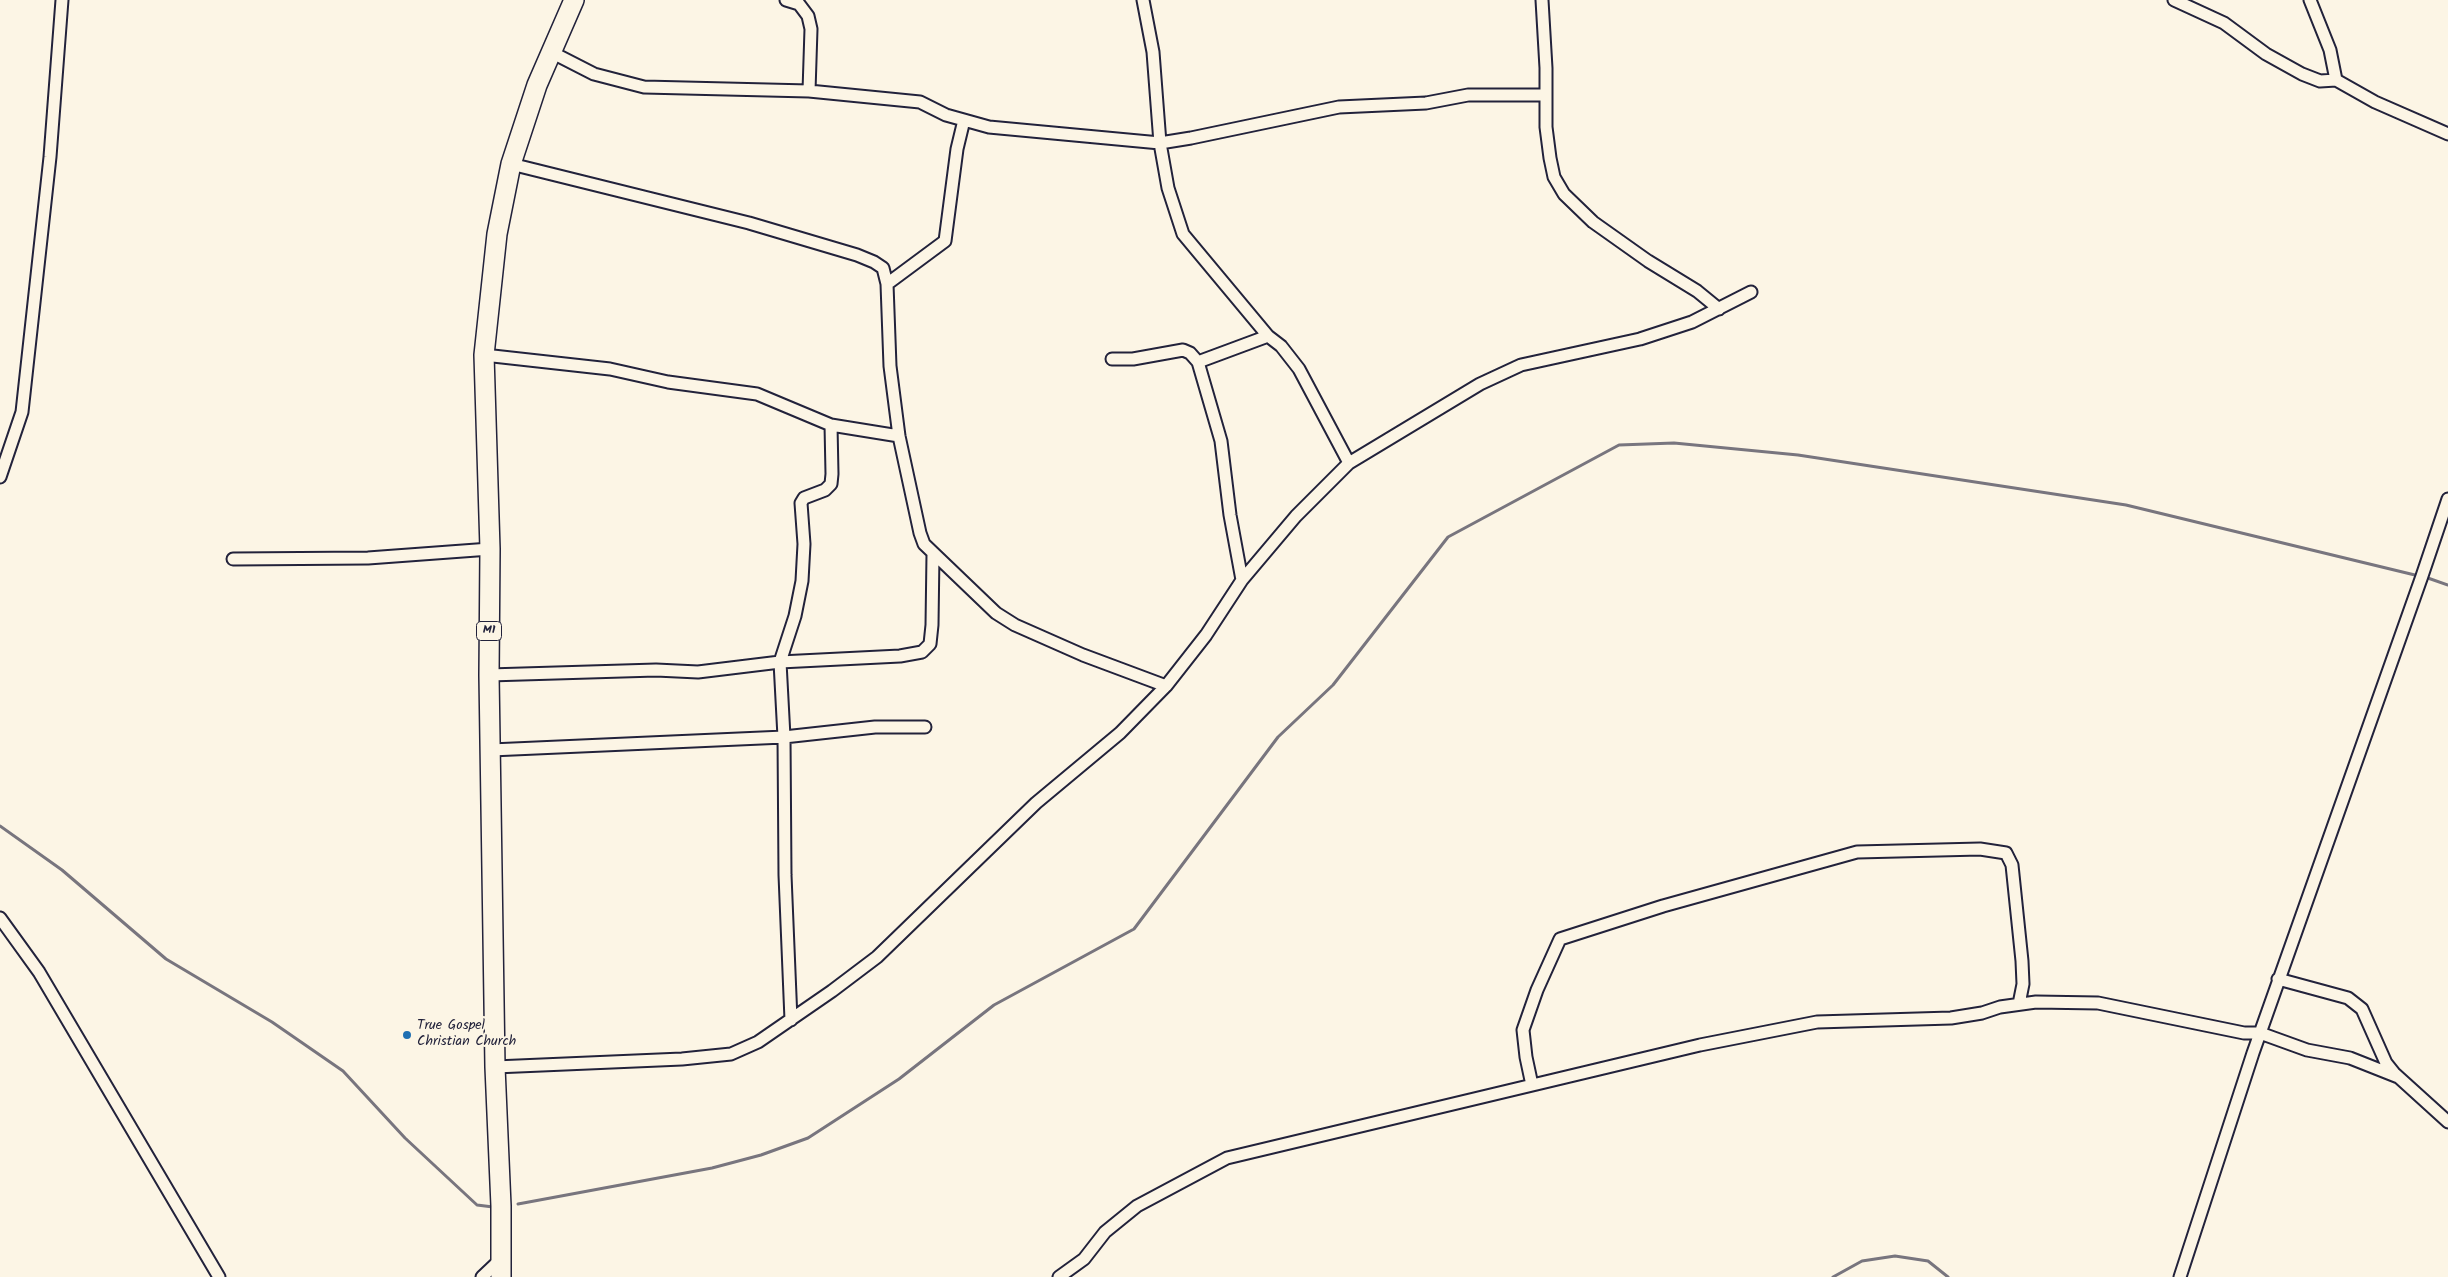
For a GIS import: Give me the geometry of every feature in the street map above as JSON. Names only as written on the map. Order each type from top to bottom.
[{"type":"highway","name":"M1","points":[[501,1268],[501,1206],[495,1067],[489,674],[490,549],[484,355],[493,262],[511,164],[537,85],[574,0]]},
{"type":"street","points":[[0,477],[22,412],[50,157],[62,0]]},
{"type":"street","points":[[786,0],[799,4],[808,16],[811,29],[809,90]]},
{"type":"street","points":[[1143,0],[1153,52],[1160,143],[1168,188],[1183,234],[1268,336],[1280,346],[1299,369],[1349,463]]},
{"type":"street","points":[[1542,0],[1550,158],[1554,176],[1564,194],[1594,222],[1648,261],[1697,290],[1719,309]]},
{"type":"street","points":[[2174,0],[2224,23],[2266,54],[2302,74],[2320,81],[2336,80],[2375,102],[2448,134]]},
{"type":"street","points":[[2310,0],[2330,50],[2336,80]]},
{"type":"street","points":[[551,52],[594,74],[644,87],[809,90],[920,102],[946,116],[989,127],[1054,135],[1160,143],[1339,107],[1426,103],[1468,95],[1546,95]]},
{"type":"street","points":[[887,284],[945,241],[955,158],[964,120]]},
{"type":"street","points":[[511,164],[749,223],[857,255],[883,268],[887,284],[890,366],[900,436],[920,533],[924,544],[996,613],[1015,626],[1083,655],[1166,686]]},
{"type":"street","points":[[495,1067],[682,1059],[731,1054],[758,1042],[877,957],[1036,803],[1120,733],[1166,686],[1206,635],[1242,580],[1296,516],[1349,463],[1480,384],[1522,365],[1640,339],[1692,322],[1751,292]]},
{"type":"street","points":[[1198,362],[1268,336]]},
{"type":"street","points":[[1112,360],[1133,360],[1184,350],[1190,352],[1198,362],[1221,441],[1230,515],[1242,580]]},
{"type":"street","points":[[484,355],[610,369],[668,382],[757,394],[831,424],[900,436]]},
{"type":"street","points":[[791,1020],[785,875],[784,737],[780,662],[795,616],[802,581],[804,544],[801,503],[804,498],[824,490],[831,484],[831,424]]},
{"type":"street","points":[[2180,1277],[2278,979],[2448,499]]},
{"type":"street","points":[[232,559],[368,558],[490,549]]},
{"type":"street","points":[[489,674],[656,670],[698,672],[780,662],[900,656],[922,652],[930,644],[933,554]]},
{"type":"street","points":[[491,750],[784,737],[875,727],[925,727]]},
{"type":"street","points":[[1532,1085],[1526,1058],[1523,1030],[1533,997],[1560,939],[1663,906],[1858,852],[1980,849],[2006,853],[2012,865],[2022,961],[2023,984],[2019,1004]]},
{"type":"street","points":[[0,918],[39,972],[219,1277]]},
{"type":"street","points":[[2278,979],[2348,998],[2362,1010],[2386,1064],[2448,1122]]},
{"type":"street","points":[[1059,1277],[1084,1258],[1105,1232],[1137,1206],[1226,1158],[1700,1045],[1817,1022],[1950,1018],[2036,1002],[2098,1003],[2244,1033],[2260,1033],[2307,1050],[2350,1058],[2398,1077]]},
{"type":"street","points":[[482,1277],[501,1268]]},
{"type":"waterway","points":[[518,1204],[712,1168],[761,1155],[808,1138],[899,1079],[994,1005],[1134,929],[1278,737],[1333,685],[1448,537],[1619,445],[1674,443],[1798,455],[2126,505],[2419,576]]},
{"type":"waterway","points":[[2425,577],[2448,585]]},
{"type":"waterway","points":[[0,826],[62,870],[166,959],[272,1022],[343,1071],[405,1138],[477,1205],[493,1207]]},
{"type":"waterway","points":[[1833,1277],[1862,1261],[1895,1256],[1928,1261],[1948,1277]]},
{"type":"place","name":"True Gospel Christian Church","points":[[407,1035]]}]
